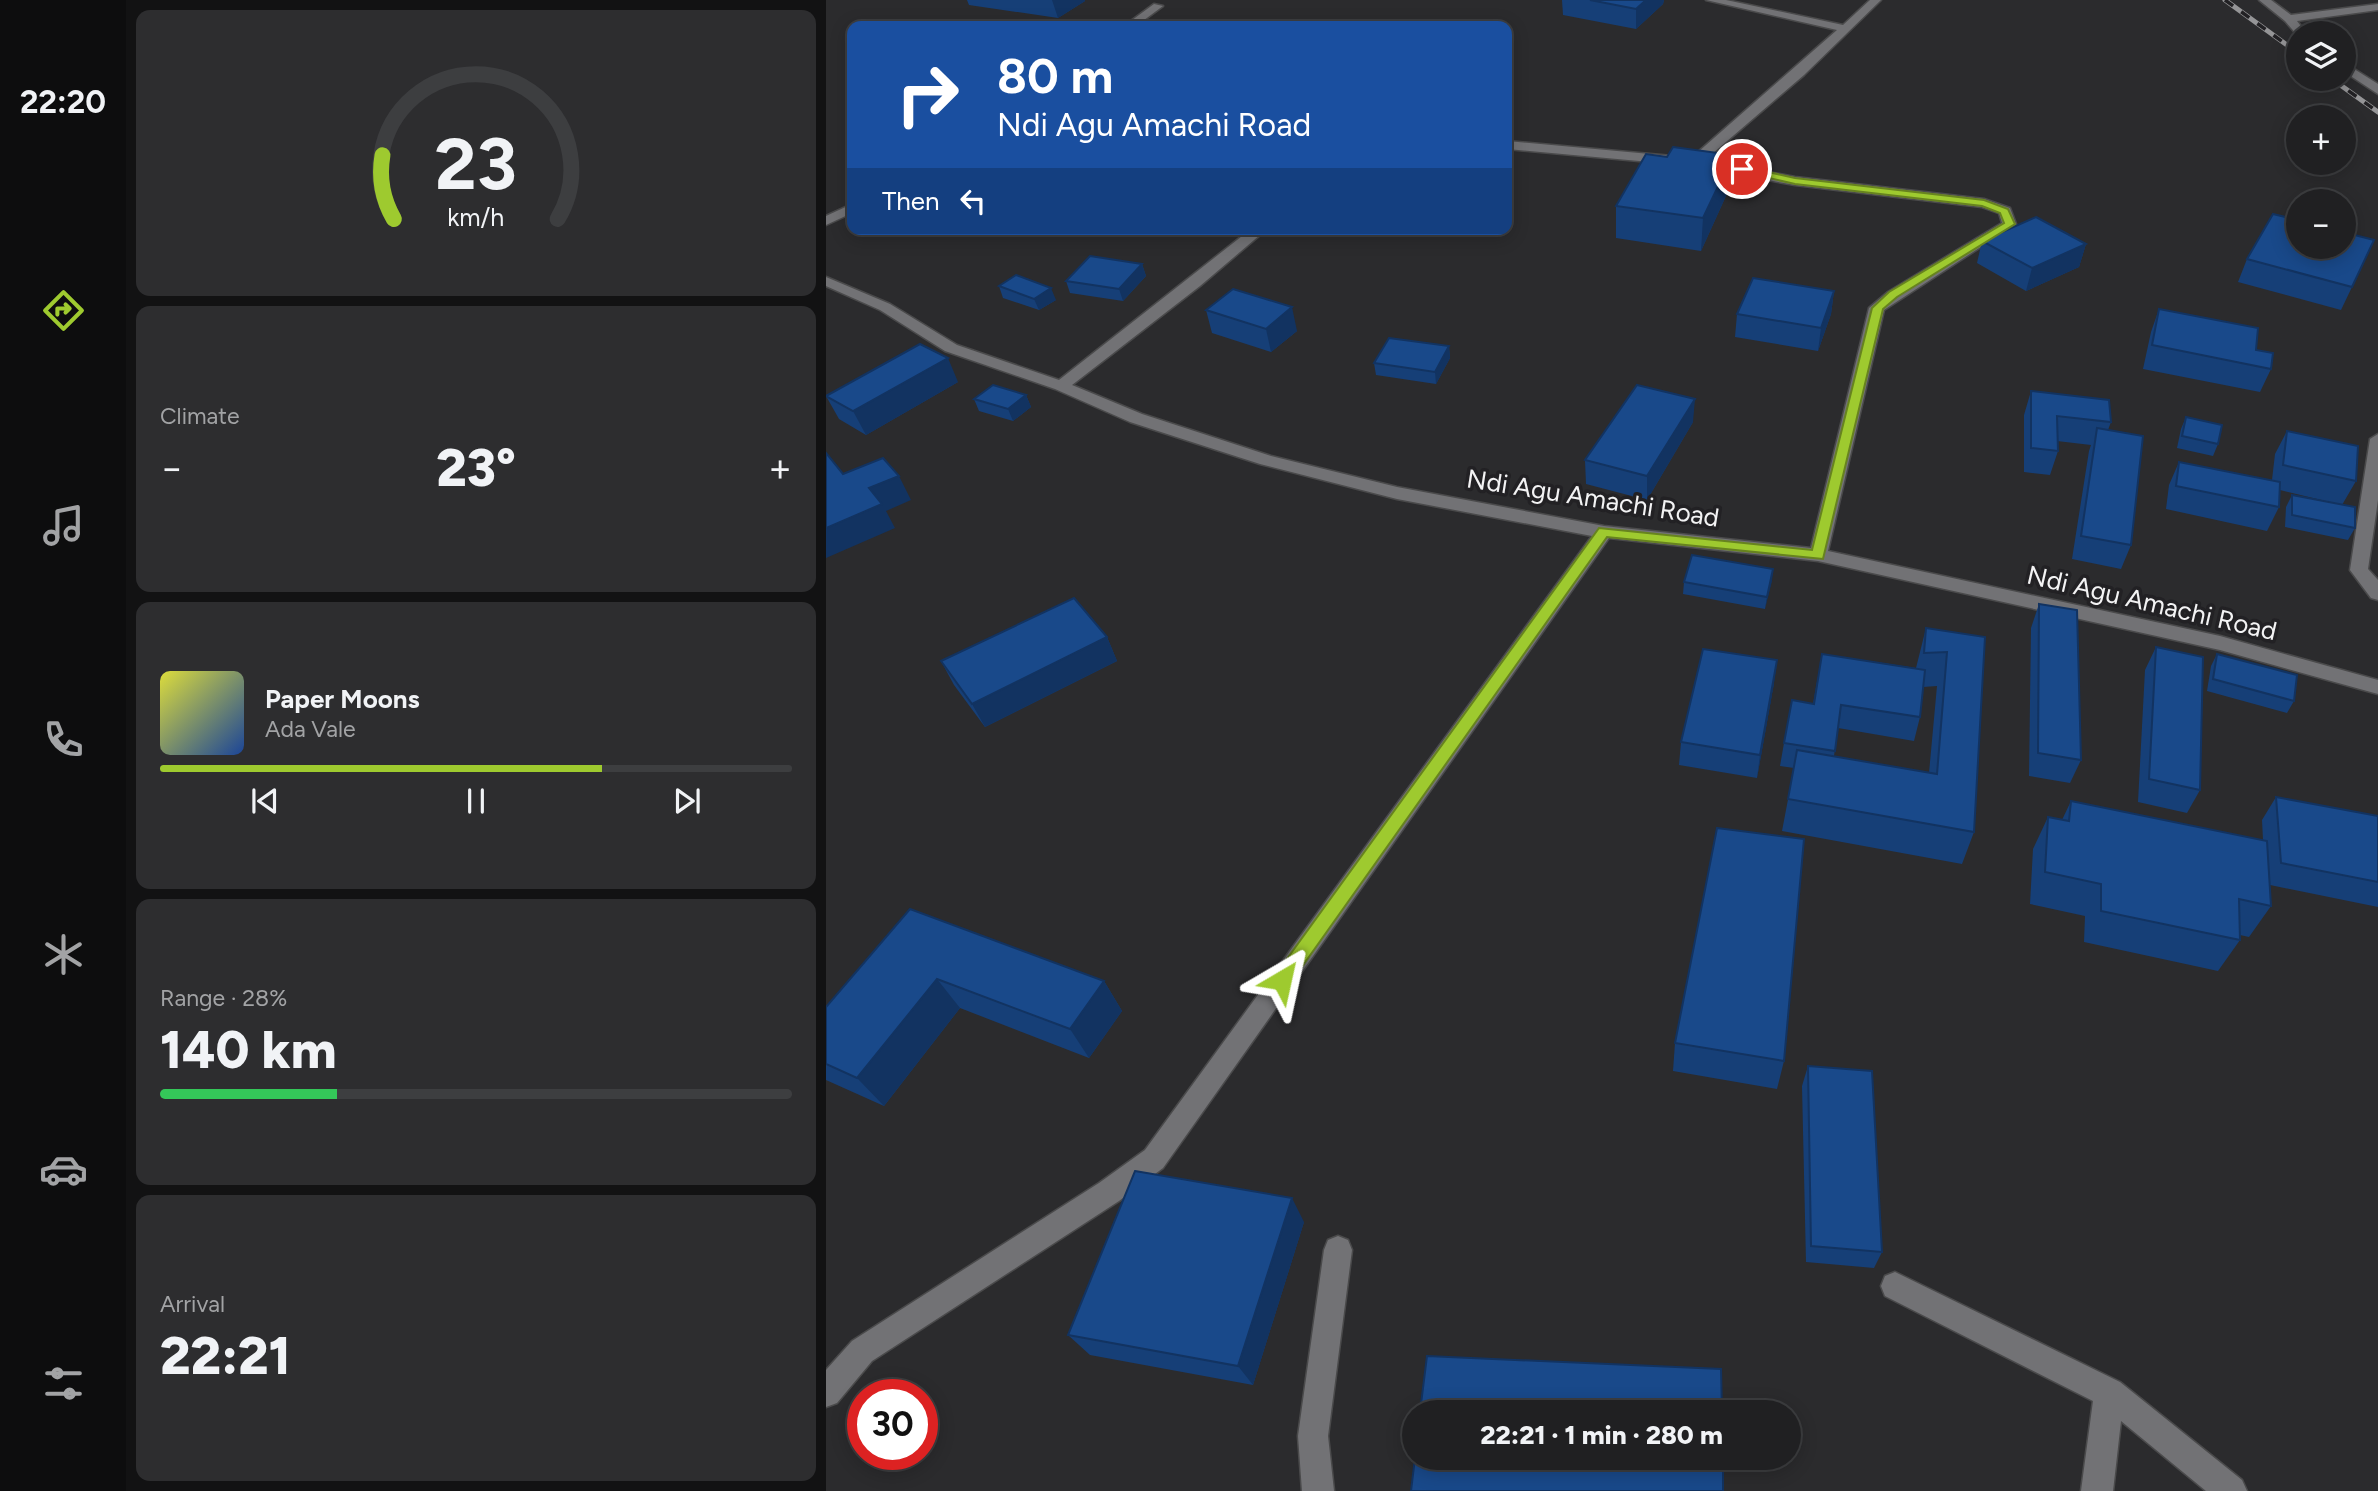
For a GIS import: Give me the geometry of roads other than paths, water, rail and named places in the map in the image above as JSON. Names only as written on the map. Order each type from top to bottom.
[{"type":"street","points":[[1711,0],[1847,29]]},
{"type":"street","points":[[1694,163],[1847,29],[1876,0]]},
{"type":"street","points":[[2264,0],[2289,19],[2378,7]]},
{"type":"street","points":[[1136,21],[1158,6]]},
{"type":"street","points":[[2356,74],[2378,90]]},
{"type":"street","points":[[1512,145],[1594,151],[1742,169],[1795,181],[1984,203],[2005,211],[2009,224],[1893,295],[1878,308],[1818,555]]},
{"type":"street","points":[[826,221],[847,210]]},
{"type":"street","points":[[1062,386],[1195,284],[1253,235]]},
{"type":"street","name":"Ndi Agu Amachi Road","points":[[826,281],[885,307],[951,348],[1062,386],[1136,418],[1266,460],[1397,493],[1604,532],[1818,555],[2220,643],[2378,687]]},
{"type":"street","points":[[2378,439],[2359,570],[2378,593]]},
{"type":"street","points":[[826,1392],[862,1351],[1109,1192],[1154,1159],[1604,532]]},
{"type":"street","points":[[1318,1491],[1313,1436],[1338,1251]]},
{"type":"street","points":[[1895,1286],[2109,1393],[2231,1491]]},
{"type":"street","points":[[2097,1491],[2109,1393]]},
{"type":"railway","points":[[2225,0],[2286,44]]},
{"type":"railway","points":[[2349,91],[2378,112]]}]
